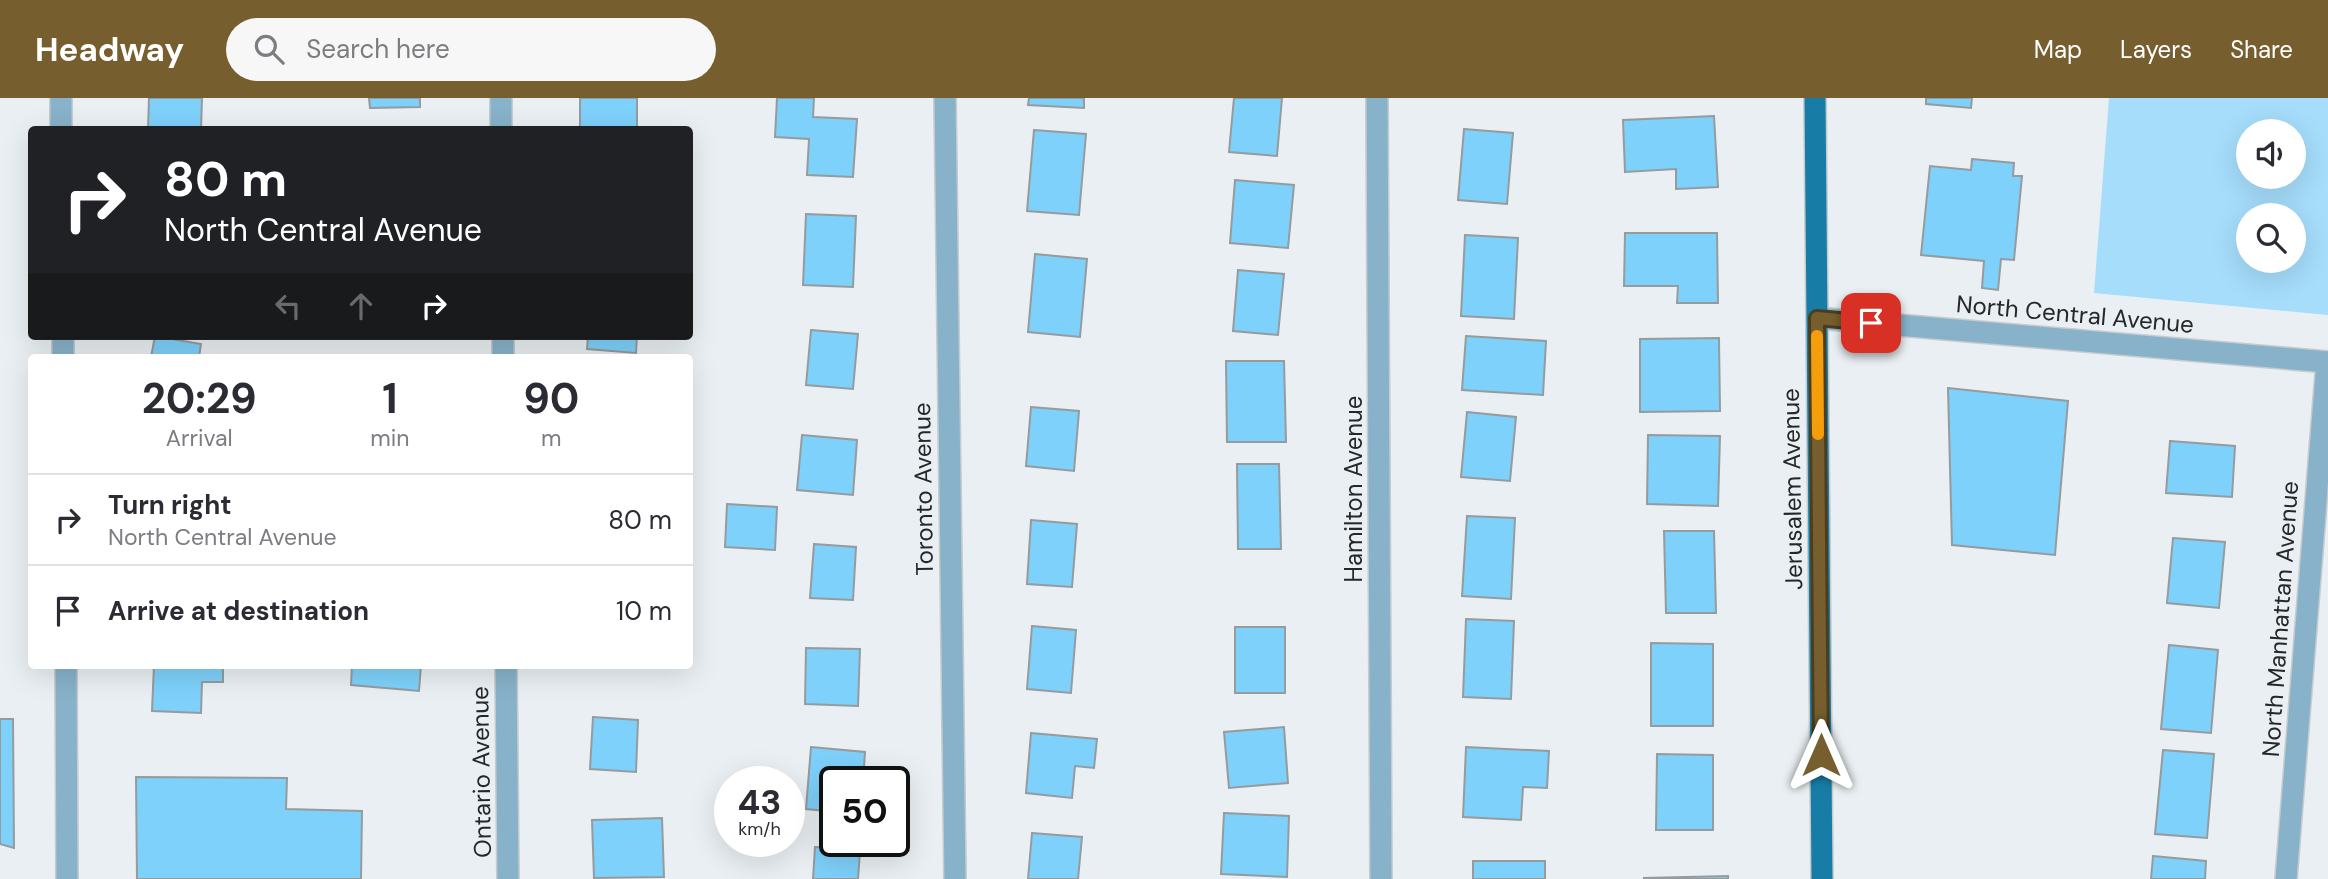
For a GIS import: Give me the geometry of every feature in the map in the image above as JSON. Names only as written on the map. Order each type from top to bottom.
[{"type":"main road","name":"Jerusalem Avenue","points":[[1815,98],[1822,879]]},
{"type":"street","points":[[61,98],[61,126]]},
{"type":"street","points":[[501,98],[501,126]]},
{"type":"street","name":"Toronto Avenue","points":[[944,98],[955,879]]},
{"type":"street","name":"Hamilton Avenue","points":[[1377,98],[1381,879]]},
{"type":"street","name":"North Central Avenue","points":[[1817,318],[2327,362]]},
{"type":"street","name":"North Manhattan Avenue","points":[[2286,879],[2327,362]]},
{"type":"street","points":[[66,669],[67,879]]},
{"type":"street","name":"Ontario Avenue","points":[[506,669],[508,879]]},
{"type":"shaded area","points":[[2109,98],[2328,98],[2328,315],[2094,293]]},
{"type":"building","points":[[149,98],[202,98],[201,126],[148,126]]},
{"type":"building","points":[[369,98],[420,98],[420,107],[370,108]]},
{"type":"building","points":[[580,98],[637,98],[637,126],[580,126]]},
{"type":"building","points":[[777,98],[814,98],[813,117],[857,119],[853,177],[807,175],[809,139],[775,137]]},
{"type":"building","points":[[1029,98],[1084,98],[1084,108],[1028,105]]},
{"type":"building","points":[[1234,98],[1282,98],[1277,156],[1229,152]]},
{"type":"building","points":[[1926,98],[1972,98],[1971,108],[1926,104]]},
{"type":"building","points":[[1714,116],[1718,187],[1676,189],[1676,169],[1625,172],[1623,120]]},
{"type":"building","points":[[1464,129],[1513,133],[1507,204],[1458,200]]},
{"type":"building","points":[[1034,130],[1086,134],[1079,215],[1027,211]]},
{"type":"building","points":[[1972,159],[2014,163],[2013,176],[2022,176],[2014,260],[2001,259],[1998,290],[1982,288],[1984,261],[1921,255],[1930,166],[1971,170]]},
{"type":"building","points":[[1235,180],[1294,185],[1288,248],[1230,243]]},
{"type":"building","points":[[806,214],[856,216],[853,287],[803,285]]},
{"type":"building","points":[[1625,233],[1717,233],[1718,303],[1677,303],[1678,286],[1624,286]]},
{"type":"building","points":[[1465,235],[1518,238],[1514,319],[1461,316]]},
{"type":"building","points":[[1035,254],[1087,259],[1080,337],[1028,332]]},
{"type":"building","points":[[1238,270],[1284,274],[1278,335],[1233,331]]},
{"type":"building","points":[[811,330],[858,334],[853,389],[806,385]]},
{"type":"building","points":[[1466,336],[1546,341],[1543,395],[1462,390]]},
{"type":"building","points":[[1719,338],[1720,411],[1640,412],[1640,339]]},
{"type":"building","points":[[154,340],[201,344],[199,354],[152,354]]},
{"type":"building","points":[[588,340],[637,340],[636,353],[587,349]]},
{"type":"building","points":[[1226,361],[1284,361],[1286,442],[1227,442]]},
{"type":"building","points":[[1948,388],[2068,401],[2055,555],[1952,545]]},
{"type":"building","points":[[1031,407],[1079,411],[1074,471],[1026,466]]},
{"type":"building","points":[[1467,412],[1516,417],[1510,481],[1461,477]]},
{"type":"building","points":[[802,435],[857,440],[853,495],[797,490]]},
{"type":"building","points":[[1648,435],[1720,436],[1718,506],[1647,504]]},
{"type":"building","points":[[2170,441],[2235,446],[2232,497],[2166,493]]},
{"type":"building","points":[[1237,464],[1279,464],[1281,549],[1238,549]]},
{"type":"building","points":[[727,504],[777,507],[775,550],[725,547]]},
{"type":"building","points":[[1467,516],[1515,518],[1511,599],[1462,596]]},
{"type":"building","points":[[1031,520],[1077,524],[1072,587],[1027,584]]},
{"type":"building","points":[[1664,531],[1714,531],[1716,613],[1666,613]]},
{"type":"building","points":[[2173,538],[2225,542],[2219,608],[2167,603]]},
{"type":"building","points":[[814,544],[856,547],[853,600],[810,598]]},
{"type":"building","points":[[1466,619],[1514,621],[1511,699],[1463,697]]},
{"type":"building","points":[[1032,626],[1076,630],[1071,693],[1027,689]]},
{"type":"building","points":[[1235,627],[1285,627],[1285,693],[1235,693]]},
{"type":"building","points":[[1651,643],[1713,644],[1713,726],[1651,726]]},
{"type":"building","points":[[2169,645],[2218,650],[2211,733],[2161,729]]},
{"type":"building","points":[[806,648],[860,649],[858,706],[805,704]]},
{"type":"building","points":[[154,669],[223,669],[223,682],[202,682],[201,713],[152,711]]},
{"type":"building","points":[[352,669],[421,669],[419,691],[351,685]]},
{"type":"building","points":[[593,717],[638,720],[636,772],[590,769]]},
{"type":"building","points":[[0,719],[13,719],[14,848],[0,844]]},
{"type":"building","points":[[1284,727],[1288,783],[1229,788],[1224,732]]},
{"type":"building","points":[[1031,733],[1097,739],[1094,768],[1075,766],[1072,798],[1026,793]]},
{"type":"building","points":[[811,747],[865,752],[864,766],[819,766],[819,810],[806,809]]},
{"type":"building","points":[[1466,747],[1549,751],[1547,788],[1523,787],[1521,820],[1463,817]]},
{"type":"building","points":[[2163,750],[2214,754],[2207,838],[2155,834]]},
{"type":"building","points":[[1657,754],[1713,755],[1713,830],[1656,830]]},
{"type":"building","points":[[136,777],[287,778],[286,809],[362,811],[361,879],[137,879]]},
{"type":"building","points":[[1224,813],[1289,816],[1287,877],[1221,874]]},
{"type":"building","points":[[662,818],[664,877],[594,878],[592,820]]},
{"type":"building","points":[[1032,833],[1082,837],[1078,879],[1028,879]]},
{"type":"building","points":[[815,847],[819,847],[819,857],[860,857],[858,879],[813,879]]},
{"type":"building","points":[[2153,856],[2206,861],[2205,879],[2151,879]]},
{"type":"building","points":[[1473,861],[1545,861],[1545,879],[1473,879]]},
{"type":"building","points":[[1728,876],[1728,879],[1644,879],[1644,878]]},
{"type":"slow traffic","points":[[1817,336],[1818,434]]},
{"type":"route","points":[[1821,755],[1817,318],[1871,323]]}]
